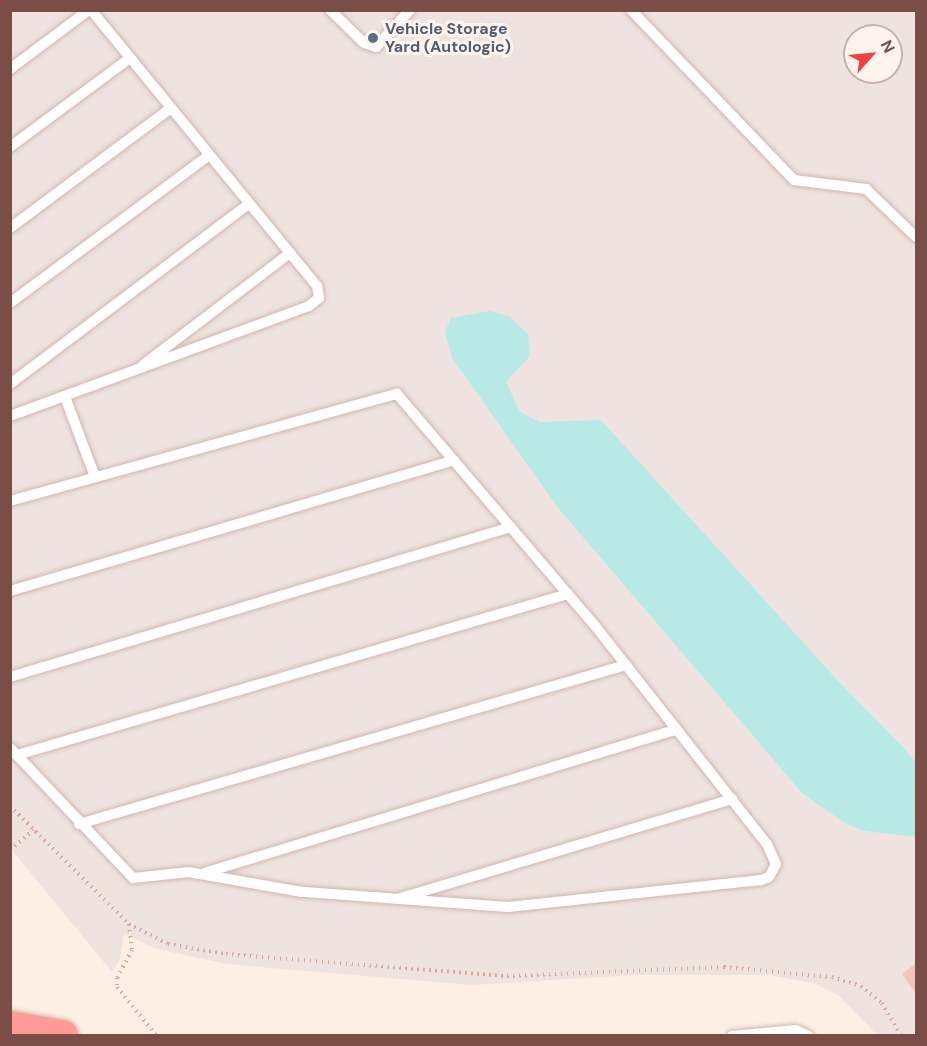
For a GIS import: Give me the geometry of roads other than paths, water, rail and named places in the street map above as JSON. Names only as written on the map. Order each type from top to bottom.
[{"type":"highway","points":[[10,1027],[61,1035]]},
{"type":"lane","points":[[10,69],[90,10],[320,292],[316,302],[10,416]]},
{"type":"lane","points":[[330,10],[364,43],[376,47],[410,10]]},
{"type":"lane","points":[[631,10],[786,173],[803,183],[866,189],[916,237]]},
{"type":"lane","points":[[10,147],[130,58]]},
{"type":"lane","points":[[10,228],[171,108]]},
{"type":"lane","points":[[10,303],[209,155]]},
{"type":"lane","points":[[10,384],[249,204]]},
{"type":"lane","points":[[133,372],[290,253]]},
{"type":"lane","points":[[10,501],[392,393],[404,400],[568,594],[626,665],[732,799],[774,856],[776,864],[769,877],[508,907],[302,892],[201,874],[177,872],[133,878],[14,751],[568,594]]},
{"type":"lane","points":[[65,397],[95,477]]},
{"type":"lane","points":[[10,591],[454,460]]},
{"type":"lane","points":[[10,676],[511,527]]},
{"type":"lane","points":[[80,824],[626,665]]},
{"type":"lane","points":[[201,874],[677,729]]},
{"type":"lane","points":[[391,900],[732,799]]},
{"type":"lane","points":[[732,1035],[796,1030],[809,1035]]},
{"type":"water","points":[[489,311],[509,316],[528,334],[530,356],[506,382],[520,412],[540,422],[601,420],[840,683],[906,750],[916,763],[916,837],[865,831],[846,824],[802,793],[559,509],[452,358],[445,332],[451,318]]},
{"type":"place","name":"Vehicle Storage Yard (Autologic)","points":[[373,38]]}]
